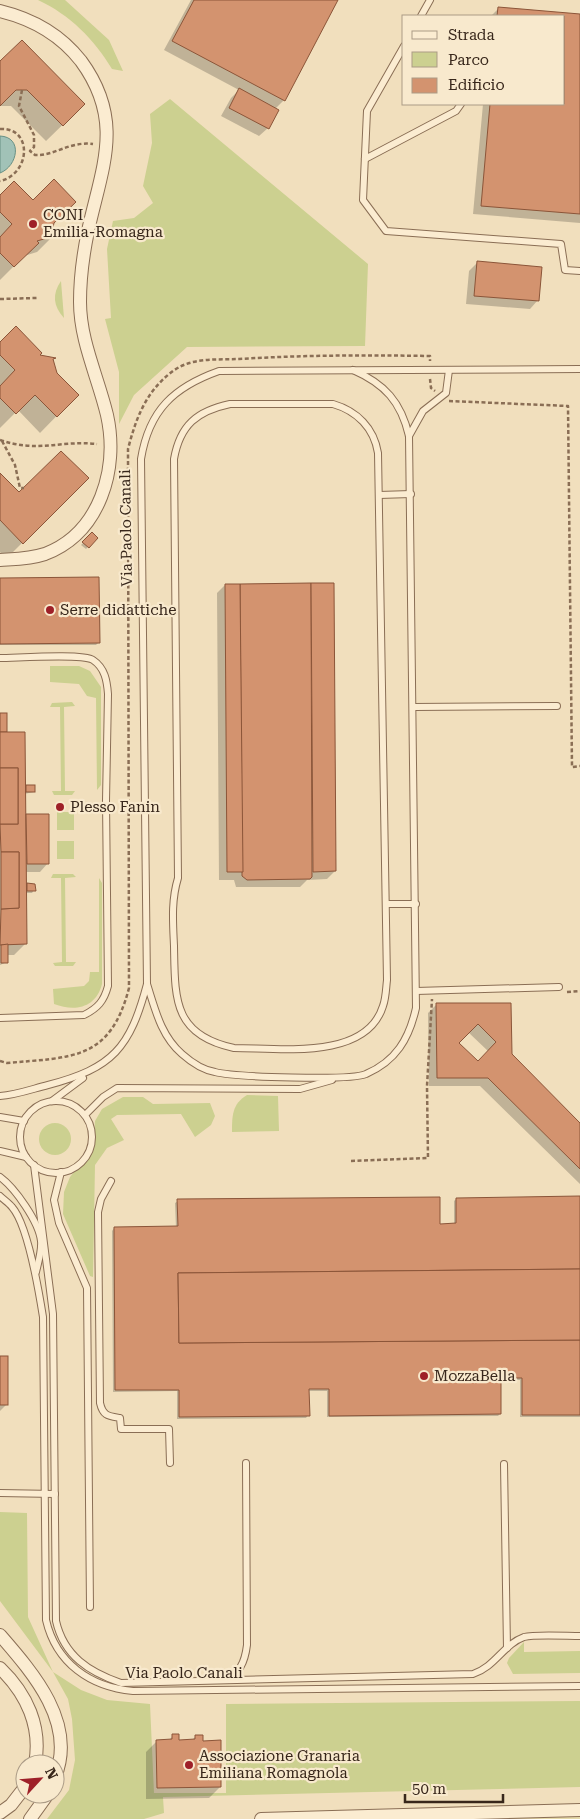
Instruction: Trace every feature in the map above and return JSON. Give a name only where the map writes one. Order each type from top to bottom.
[{"type":"street","points":[[0,11],[29,19],[45,28],[72,50],[94,81],[102,102],[106,120],[107,147],[80,268],[80,305],[87,349],[107,416],[110,446],[106,487],[99,503],[81,530],[46,553],[21,559],[0,560]]},
{"type":"street","points":[[0,1635],[46,1692],[57,1719],[60,1747],[59,1754]]},
{"type":"street","points":[[0,1642],[20,1659]]},
{"type":"street","points":[[0,1668],[20,1692],[32,1715],[38,1740],[36,1754]]},
{"type":"street","points":[[0,1813],[15,1800]]},
{"type":"street","points":[[30,1819],[41,1804]]},
{"type":"street","points":[[261,1819],[580,1810]]},
{"type":"lane","points":[[421,15],[430,0]]},
{"type":"lane","points":[[402,50],[367,111],[363,200],[386,231],[561,244],[565,270],[580,271]]},
{"type":"lane","points":[[365,159],[456,111],[459,105]]},
{"type":"lane","points":[[85,1115],[103,1097],[117,1088],[300,1090],[337,1079],[364,1075],[393,1055],[404,1044],[413,1023],[416,1008],[416,904],[410,436],[404,416],[392,397],[374,379],[350,369]]},
{"type":"lane","name":"Via Paolo Canali","points":[[52,1101],[117,1052],[131,1032],[140,1010],[147,984],[141,459],[146,433],[158,412],[173,394],[195,380],[219,371],[580,369]]},
{"type":"lane","points":[[410,436],[423,411],[446,393],[449,370]]},
{"type":"lane","points":[[230,404],[333,404],[346,408],[359,417],[376,444],[379,495],[386,904],[387,980],[383,1007],[370,1027],[358,1037],[330,1047],[234,1048],[202,1038],[185,1020],[179,1009],[174,984],[172,897],[178,878],[174,459],[176,449],[186,427],[194,419],[211,409],[230,404]]},
{"type":"lane","points":[[379,495],[410,494]]},
{"type":"lane","points":[[0,658],[77,657],[92,659],[102,668],[107,680],[108,986],[105,999],[96,1009],[84,1015],[0,1018]]},
{"type":"lane","points":[[414,707],[557,706]]},
{"type":"lane","points":[[386,904],[416,904]]},
{"type":"lane","points":[[147,984],[159,1021],[167,1036],[183,1055],[203,1068],[216,1073],[337,1079]]},
{"type":"lane","points":[[416,991],[560,990]]},
{"type":"lane","name":"Via Paolo Canali","points":[[0,1096],[76,1078],[98,1067]]},
{"type":"lane","points":[[52,1101],[65,1101],[76,1106],[85,1115],[92,1136],[90,1148],[85,1158],[77,1166],[61,1172],[44,1171],[26,1157],[21,1146],[20,1133],[24,1121],[35,1108],[52,1101]]},
{"type":"lane","points":[[0,1118],[24,1121]]},
{"type":"lane","points":[[0,1150],[26,1157]]},
{"type":"lane","points":[[34,1165],[54,1314],[56,1621],[59,1634],[70,1653],[97,1675],[121,1683],[473,1674],[489,1667],[507,1648],[524,1637],[580,1636]]},
{"type":"lane","points":[[61,1172],[54,1200],[59,1223],[87,1288],[90,1607]]},
{"type":"lane","points":[[0,1177],[9,1183],[30,1213],[41,1241],[36,1274]]},
{"type":"lane","points":[[111,1181],[100,1199],[98,1212],[100,1403],[102,1412],[108,1416],[120,1418],[120,1429],[169,1429],[170,1464]]},
{"type":"lane","name":"Via Paolo Canali","points":[[0,1196],[13,1208],[19,1220],[36,1274],[43,1317],[45,1605],[49,1634],[66,1660],[83,1676],[114,1689],[132,1691],[580,1686]]},
{"type":"lane","points":[[208,1681],[226,1678],[236,1673],[245,1658],[246,1463]]},
{"type":"lane","points":[[504,1464],[507,1648]]},
{"type":"lane","points":[[0,1493],[55,1494]]},
{"type":"path","points":[[22,90],[19,106],[34,135],[34,147],[30,151],[24,152]]},
{"type":"path","points":[[0,129],[13,131],[24,144],[24,159],[16,173],[8,180],[0,181]]},
{"type":"path","points":[[30,151],[35,155],[43,156],[69,145],[91,143],[107,147]]},
{"type":"path","points":[[0,299],[37,298]]},
{"type":"path","points":[[0,1061],[7,1063],[70,1058],[89,1050],[108,1035],[123,1012],[129,988],[128,449],[136,416],[155,388],[174,370],[200,360],[282,355],[430,356]]},
{"type":"path","points":[[430,388],[449,401],[568,406],[572,767],[580,766]]},
{"type":"path","points":[[1,440],[38,447],[88,443],[110,446]]},
{"type":"path","points":[[1,440],[15,465],[20,488],[24,488]]},
{"type":"path","points":[[560,990],[580,991]]},
{"type":"path","points":[[351,1161],[428,1158],[427,1086],[432,999],[442,998]]},
{"type":"shaded area","points":[[580,1814],[580,1819],[424,1819]]},
{"type":"green space","points":[[38,0],[65,0],[109,40],[123,71],[112,69],[80,29],[61,13]]},
{"type":"green space","points":[[170,99],[368,264],[365,346],[187,347],[134,395],[119,424],[119,372],[105,319],[111,318],[107,249],[113,221],[134,218],[153,203],[143,186],[152,143],[150,114]]},
{"type":"green space","points":[[61,281],[64,318],[55,300],[56,291]]},
{"type":"green space","points":[[50,666],[79,666],[90,671],[101,687],[101,785],[97,790],[96,698],[87,696],[79,684],[50,682]]},
{"type":"green space","points":[[72,702],[75,706],[64,707],[65,791],[75,791],[72,795],[54,795],[52,791],[61,791],[60,707],[50,707],[52,703]]},
{"type":"green space","points":[[57,812],[74,812],[74,830],[57,830]]},
{"type":"green space","points":[[57,841],[74,841],[74,859],[57,859]]},
{"type":"green space","points":[[53,874],[73,874],[76,877],[65,878],[66,962],[76,962],[73,966],[55,966],[53,963],[62,962],[61,878],[51,878]]},
{"type":"green space","points":[[99,878],[102,883],[102,984],[95,998],[84,1006],[70,1008],[54,1004],[53,989],[84,986],[89,981],[90,972],[99,972]]},
{"type":"green space","points":[[247,1095],[278,1096],[279,1131],[232,1132],[236,1106]]},
{"type":"green space","points":[[123,1097],[143,1097],[153,1104],[210,1103],[215,1116],[211,1125],[195,1137],[181,1114],[117,1115],[111,1119],[124,1140],[107,1148],[95,1165],[93,1277],[90,1276],[63,1214],[64,1192],[70,1177],[93,1149],[95,1121],[102,1109]]},
{"type":"green space","points":[[55,1123],[67,1127],[71,1139],[67,1151],[55,1155],[43,1151],[39,1139],[43,1127]]},
{"type":"green space","points":[[0,1512],[27,1513],[28,1617],[53,1672],[0,1601]]},
{"type":"green space","points":[[524,1642],[524,1652],[580,1651],[580,1673],[513,1674],[507,1663],[509,1658]]},
{"type":"green space","points":[[53,1672],[81,1690],[107,1700],[150,1704],[154,1793],[226,1793],[226,1704],[580,1701],[580,1787],[163,1797],[164,1813],[144,1819],[47,1819],[58,1804],[65,1804],[65,1795],[69,1790],[75,1760],[72,1719],[68,1699]]},
{"type":"water","points":[[0,136],[12,141],[15,146],[15,152],[11,164],[0,173]]},
{"type":"building","points":[[194,0],[338,0],[285,101],[172,41]]},
{"type":"building","points":[[498,7],[580,14],[580,214],[481,206],[490,105],[565,105],[565,15],[497,15]]},
{"type":"building","points":[[22,40],[85,104],[63,126],[27,90],[16,90],[0,106],[0,61]]},
{"type":"building","points":[[239,88],[279,110],[269,129],[229,108]]},
{"type":"building","name":"CONI Emilia-Romagna","points":[[54,179],[76,202],[54,223],[51,236],[54,236],[37,241],[39,243],[14,267],[0,253],[0,237],[12,224],[0,212],[0,195],[14,181],[33,200]]},
{"type":"building","points":[[477,261],[542,267],[539,301],[474,296]]},
{"type":"building","points":[[16,326],[42,353],[40,355],[56,358],[53,359],[57,373],[79,395],[57,417],[35,395],[16,414],[0,398],[0,386],[15,370],[0,355],[0,342]]},
{"type":"building","points":[[61,451],[89,478],[23,544],[0,520],[0,473],[19,492]]},
{"type":"building","points":[[92,532],[98,538],[89,548],[82,542]]},
{"type":"building","name":"Serre didattiche","points":[[99,577],[100,643],[0,644],[0,578]]},
{"type":"building","points":[[311,583],[312,877],[310,879],[247,880],[242,876],[240,584]]},
{"type":"building","points":[[311,583],[334,583],[336,871],[313,872]]},
{"type":"building","points":[[225,584],[240,584],[243,872],[227,872]]},
{"type":"building","points":[[0,713],[7,713],[7,732],[0,732]]},
{"type":"building","points":[[0,732],[25,732],[27,944],[0,945],[1,909],[19,908],[19,852],[1,852],[0,824],[18,824],[18,768],[0,768]]},
{"type":"building","points":[[0,768],[18,768],[18,824],[0,824]]},
{"type":"building","points":[[26,785],[35,785],[35,792],[26,792]]},
{"type":"building","points":[[26,814],[49,814],[49,864],[27,864]]},
{"type":"building","points":[[1,852],[19,852],[19,908],[1,909]]},
{"type":"building","points":[[27,883],[35,884],[36,891],[27,891]]},
{"type":"building","points":[[8,944],[8,963],[1,963],[1,945]]},
{"type":"building","points":[[436,1003],[511,1003],[512,1054],[580,1123],[580,1169],[488,1078],[437,1078]],"holes":[[[478,1024],[496,1042],[478,1061],[459,1043]]]},
{"type":"building","points":[[580,1196],[580,1269],[178,1273],[179,1343],[580,1340],[580,1415],[522,1415],[522,1378],[501,1378],[501,1414],[329,1416],[329,1389],[309,1389],[310,1416],[179,1417],[179,1390],[115,1390],[114,1227],[178,1226],[177,1199],[440,1197],[440,1224],[456,1223],[456,1198]]},
{"type":"building","points":[[580,1269],[580,1340],[179,1343],[178,1273]]},
{"type":"building","points":[[0,1356],[8,1356],[8,1405],[0,1405]]},
{"type":"building","points":[[172,1734],[179,1734],[179,1740],[195,1739],[195,1735],[203,1735],[203,1741],[221,1740],[221,1787],[157,1788],[156,1740],[172,1739]]},
{"type":"place","name":"CONI Emilia-Romagna","points":[[33,224]]},
{"type":"place","name":"Serre didattiche","points":[[50,610]]},
{"type":"place","name":"Plesso Fanin","points":[[60,807]]},
{"type":"place","name":"MozzaBella","points":[[424,1376]]},
{"type":"place","name":"Associazione Granaria Emiliana Romagnola","points":[[189,1765]]}]
